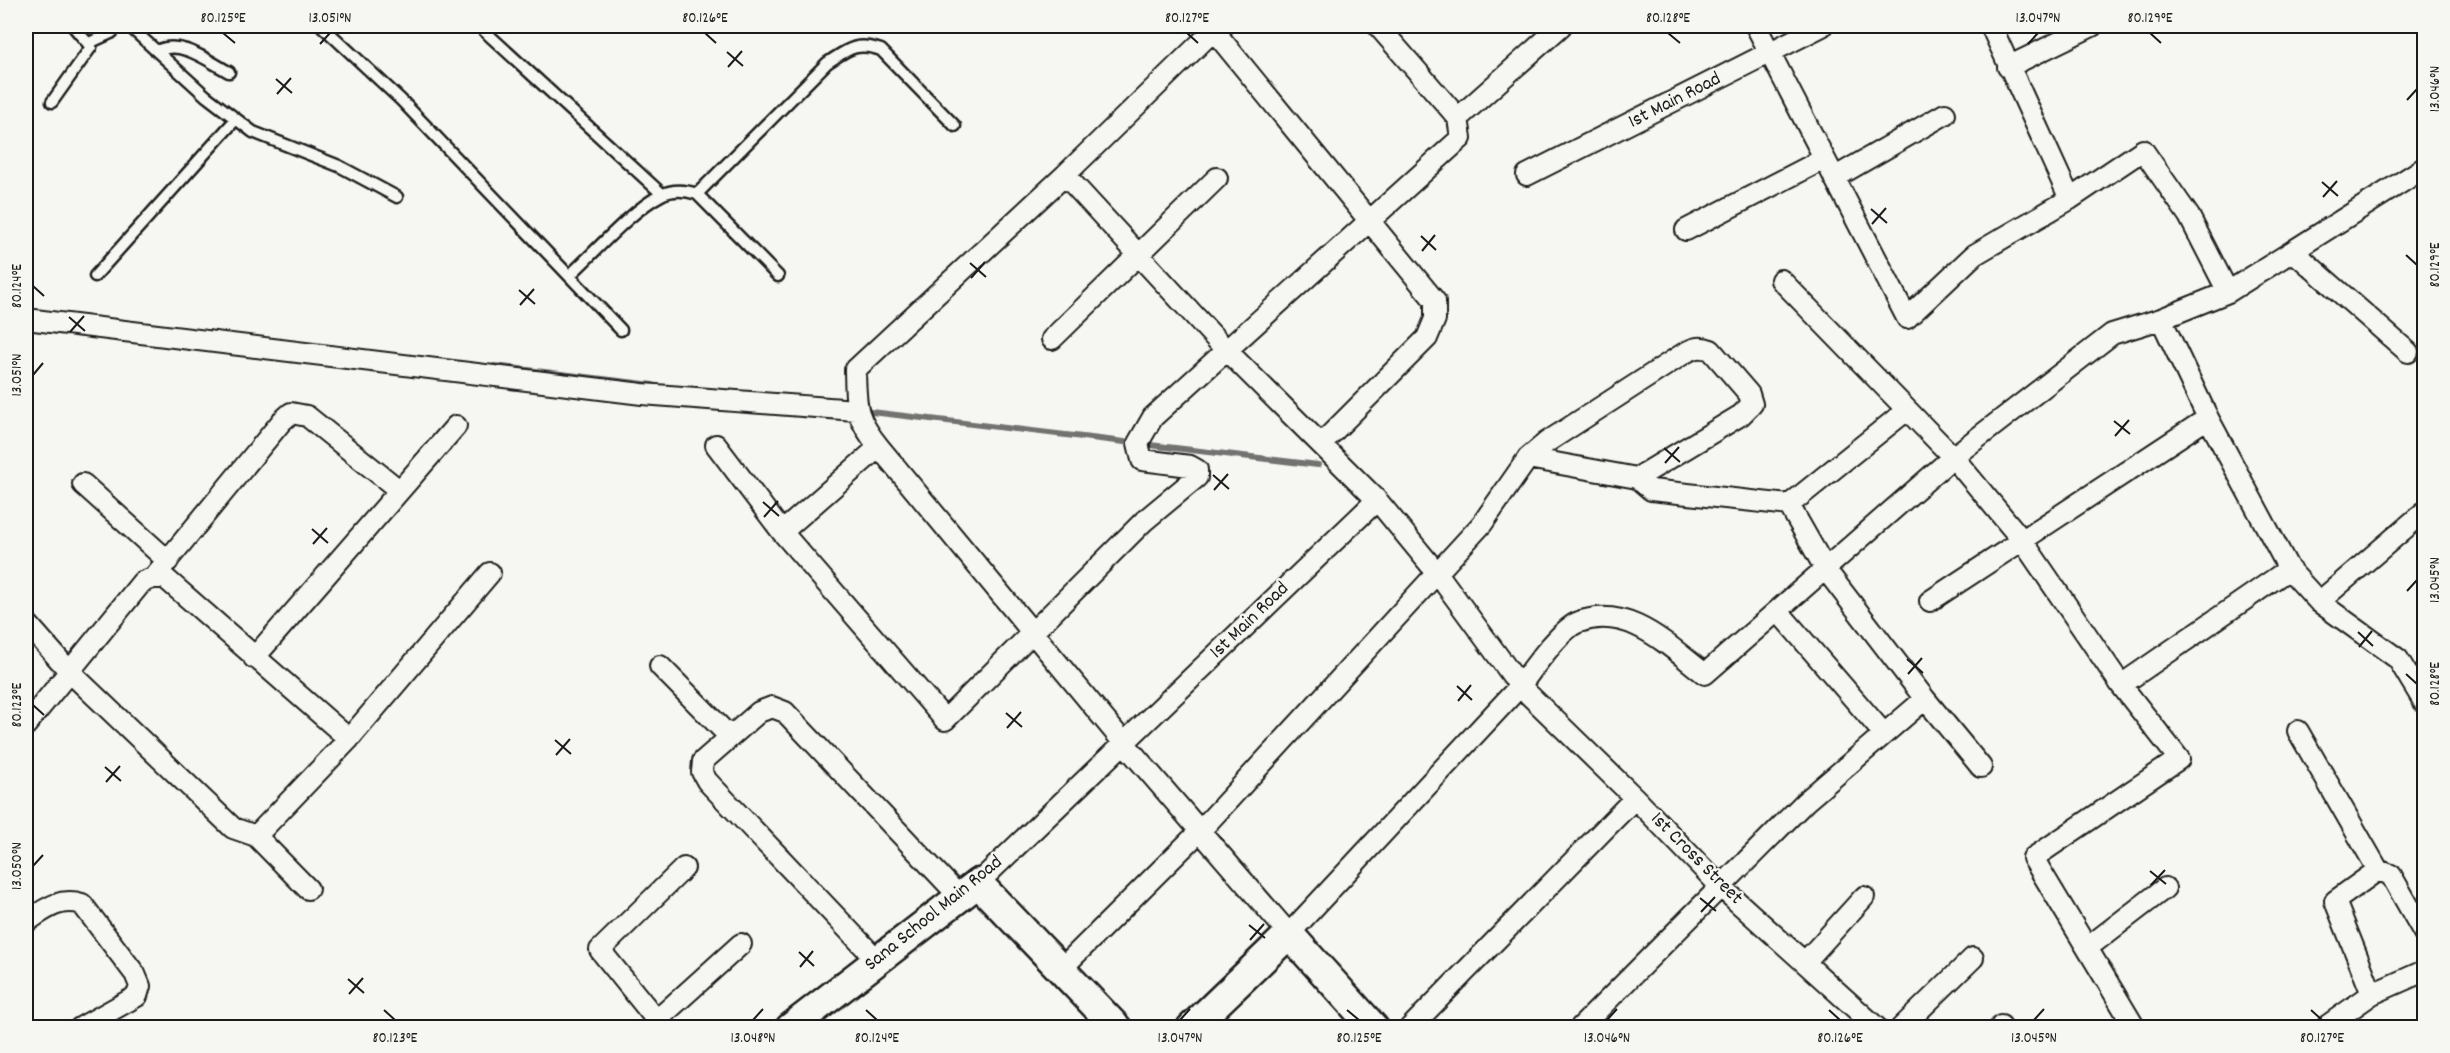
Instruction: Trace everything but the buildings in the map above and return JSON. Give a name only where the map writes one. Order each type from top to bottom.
[{"type":"street","points":[[1458,118],[1562,26]]},
{"type":"street","points":[[1756,26],[1907,318],[1974,255],[2070,199],[2143,150],[2189,216],[2228,292]]},
{"type":"street","name":"1st Main Road","points":[[1527,175],[1822,26]]},
{"type":"street","points":[[1991,26],[2070,199]]},
{"type":"street","points":[[2008,67],[2092,26]]},
{"type":"street","points":[[1321,444],[1427,338],[1436,319],[1435,301],[1216,27],[1065,175],[855,370],[856,410],[865,429],[879,447],[1124,743],[1289,934],[1374,1028]]},
{"type":"street","points":[[716,445],[782,532],[945,720],[1144,521],[1197,477],[1197,470],[1190,466],[1142,460],[1138,443],[1153,417],[1461,138],[1458,118],[1382,27]]},
{"type":"street","points":[[1834,178],[1945,114]]},
{"type":"street","points":[[1686,231],[1824,159]]},
{"type":"street","points":[[1191,1028],[1289,934],[1520,686],[1542,656],[1577,622],[1608,618],[1632,621],[1705,674],[1953,457],[2112,334],[2160,319],[2228,292],[2424,168]]},
{"type":"street","name":"1st Cross Street","points":[[1065,175],[1226,350],[1377,500],[1437,573],[1520,686],[1635,798],[1721,887],[1872,1026]]},
{"type":"street","points":[[1052,339],[1217,178]]},
{"type":"street","points":[[2294,252],[2408,351]]},
{"type":"street","points":[[1781,280],[1953,457],[2022,540],[2121,685],[2179,759],[2033,858],[2135,1028]]},
{"type":"street","points":[[26,319],[642,394],[856,410]]},
{"type":"street","points":[[2160,319],[2208,418],[2289,570],[2319,602],[2373,644],[2397,659],[2424,702]]},
{"type":"street","points":[[1061,969],[1200,831],[1482,524],[1528,458],[1547,442],[1693,348],[1702,347],[1711,350],[1749,394],[1752,404],[1741,415],[1636,478]]},
{"type":"street","points":[[1528,458],[1636,478],[1651,490],[1789,505],[1908,410]]},
{"type":"street","points":[[153,578],[291,413],[307,416],[399,490]]},
{"type":"street","points":[[1930,601],[2208,418]]},
{"type":"street","points":[[254,658],[456,426]]},
{"type":"street","points":[[782,532],[879,447]]},
{"type":"street","points":[[83,484],[168,561]]},
{"type":"street","name":"1st Main Road","points":[[1124,743],[1377,500]]},
{"type":"street","points":[[1789,505],[1826,570],[1925,699],[1982,767]]},
{"type":"street","points":[[2319,602],[2424,512]]},
{"type":"street","points":[[2121,685],[2289,570]]},
{"type":"street","points":[[255,836],[349,739],[490,573]]},
{"type":"street","points":[[26,725],[142,582],[153,578],[165,578],[349,739]]},
{"type":"street","points":[[1778,611],[1884,734]]},
{"type":"street","points":[[26,621],[70,672],[233,828],[255,836],[308,889]]},
{"type":"street","points":[[660,666],[729,736]]},
{"type":"street","points":[[1580,1028],[1805,802],[1925,699]]},
{"type":"street","points":[[877,960],[707,781],[702,772],[703,761],[759,712],[772,707],[785,712],[969,890],[1061,969],[1117,1028]]},
{"type":"street","points":[[2298,731],[2378,870],[2391,875],[2424,933]]},
{"type":"street","name":"Sana School Main Road","points":[[790,1028],[969,890],[1124,743]]},
{"type":"street","points":[[1410,1028],[1635,798]]},
{"type":"street","points":[[684,868],[600,950],[660,1024],[741,945]]},
{"type":"street","points":[[2372,994],[2335,901],[2378,870]]},
{"type":"street","points":[[2087,948],[2165,888]]},
{"type":"street","points":[[1805,963],[1864,897]]},
{"type":"street","points":[[26,922],[61,902],[69,900],[82,904],[135,974],[140,986],[137,996],[80,1028]]},
{"type":"street","points":[[1901,1028],[1973,958]]},
{"type":"street","points":[[2324,1028],[2372,994],[2424,971]]},
{"type":"lane","points":[[52,102],[89,52],[89,44],[74,26]]},
{"type":"lane","points":[[89,44],[111,33],[119,26]]},
{"type":"lane","points":[[129,26],[253,132],[339,166],[397,197]]},
{"type":"lane","points":[[322,26],[401,100],[621,330]]},
{"type":"lane","points":[[479,26],[662,195]]},
{"type":"lane","points":[[697,194],[827,63],[850,48],[866,45],[881,50],[955,126]]},
{"type":"lane","points":[[157,51],[167,46],[177,46],[229,72]]},
{"type":"lane","points":[[94,276],[236,119]]},
{"type":"lane","points":[[570,275],[637,213],[662,195],[682,190],[697,194],[778,276]]},
{"type":"waterway","points":[[494,366],[653,385]]},
{"type":"waterway","points":[[863,411],[1318,465]]}]
